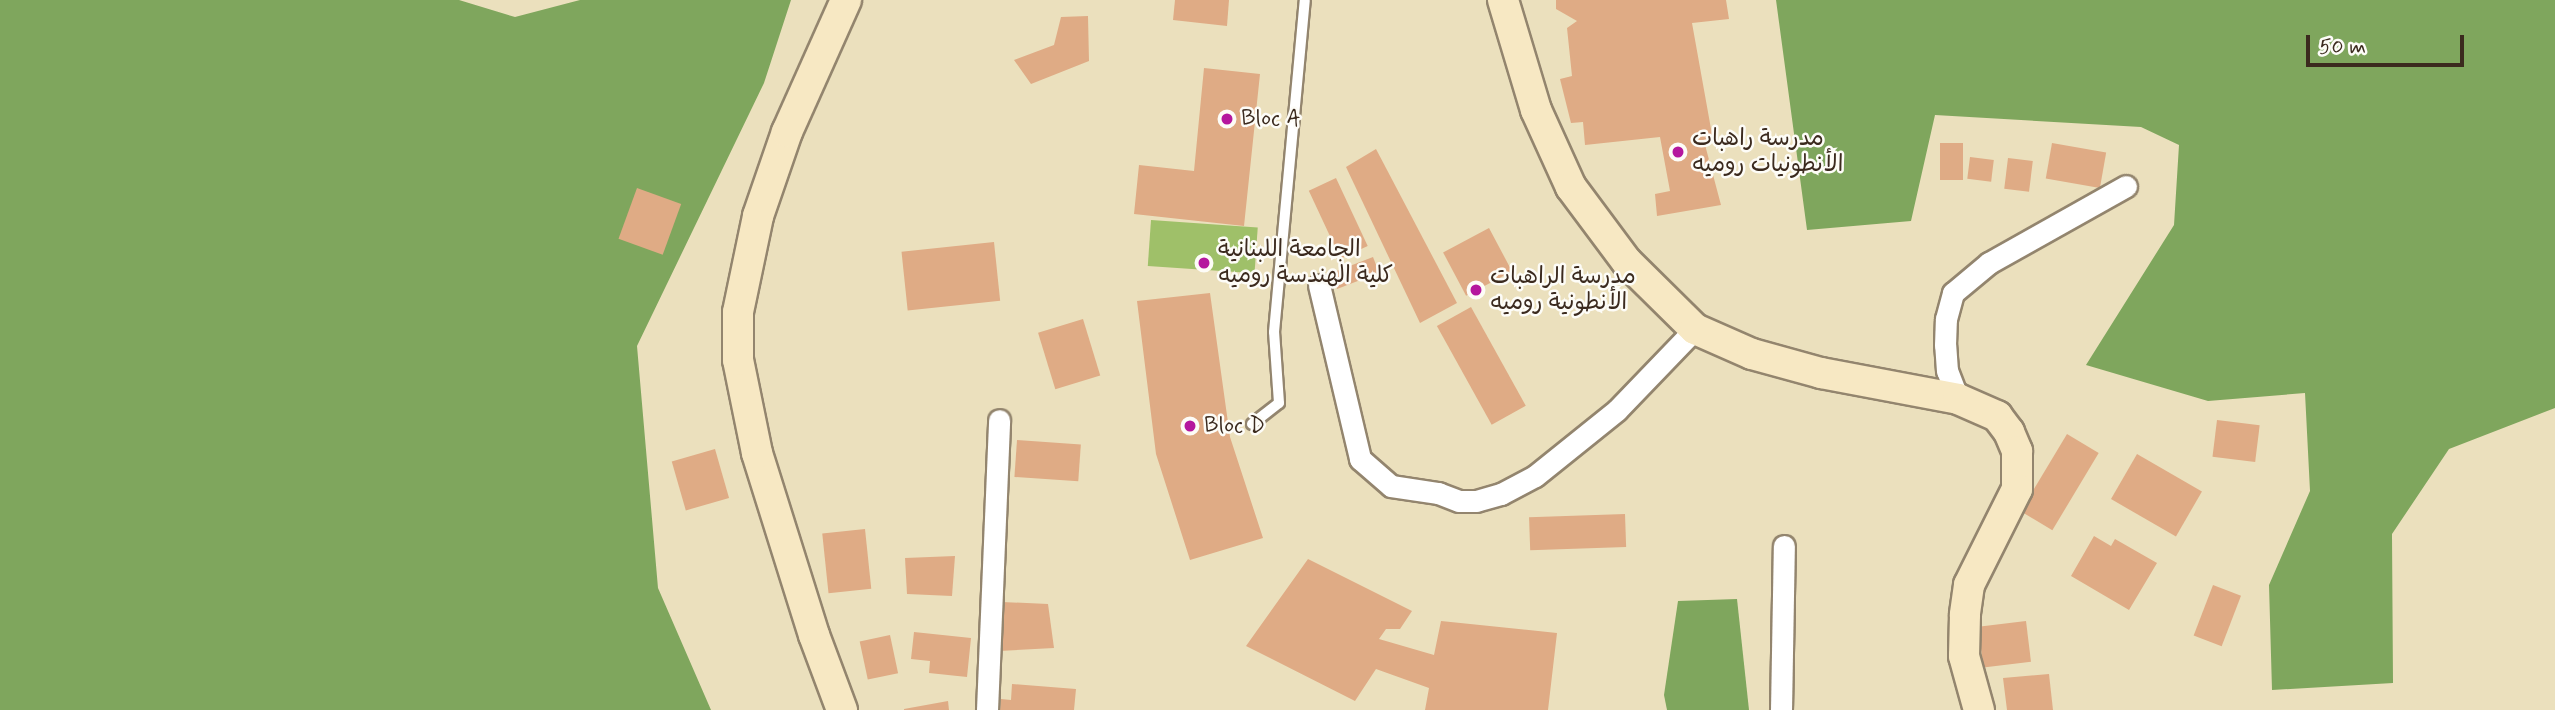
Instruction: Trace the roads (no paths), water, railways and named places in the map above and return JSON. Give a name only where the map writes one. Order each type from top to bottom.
[{"type":"street","points":[[842,710],[814,635],[754,440],[738,360],[737,312],[752,238],[782,144],[846,0]]},
{"type":"street","points":[[1503,0],[1536,110],[1571,187],[1627,262],[1695,330],[1752,354],[1821,373],[1958,399],[1997,416],[2009,432],[2017,451],[2017,489],[1969,585],[1964,656],[1979,710]]},
{"type":"street","points":[[1958,399],[1947,371],[1945,345],[1946,319],[1953,293],[1989,263],[2126,186]]},
{"type":"street","points":[[1320,285],[1360,459],[1391,486],[1438,493],[1459,501],[1476,501],[1501,494],[1535,475],[1617,410],[1695,330]]},
{"type":"street","points":[[987,710],[999,420]]},
{"type":"street","points":[[1781,710],[1784,546]]},
{"type":"lane","points":[[1252,424],[1279,403],[1274,332],[1305,0]]},
{"type":"place","name":"Bloc A","points":[[1227,119]]},
{"type":"place","name":"مدرسة راهبات الأنطونيات روميه","points":[[1678,152]]},
{"type":"place","name":"الجامعة اللبنانية كلية الهندسة روميه","points":[[1204,263]]},
{"type":"place","name":"مدرسة الراهبات الأنطونية روميه","points":[[1476,290]]},
{"type":"place","name":"Bloc D","points":[[1190,426]]}]
